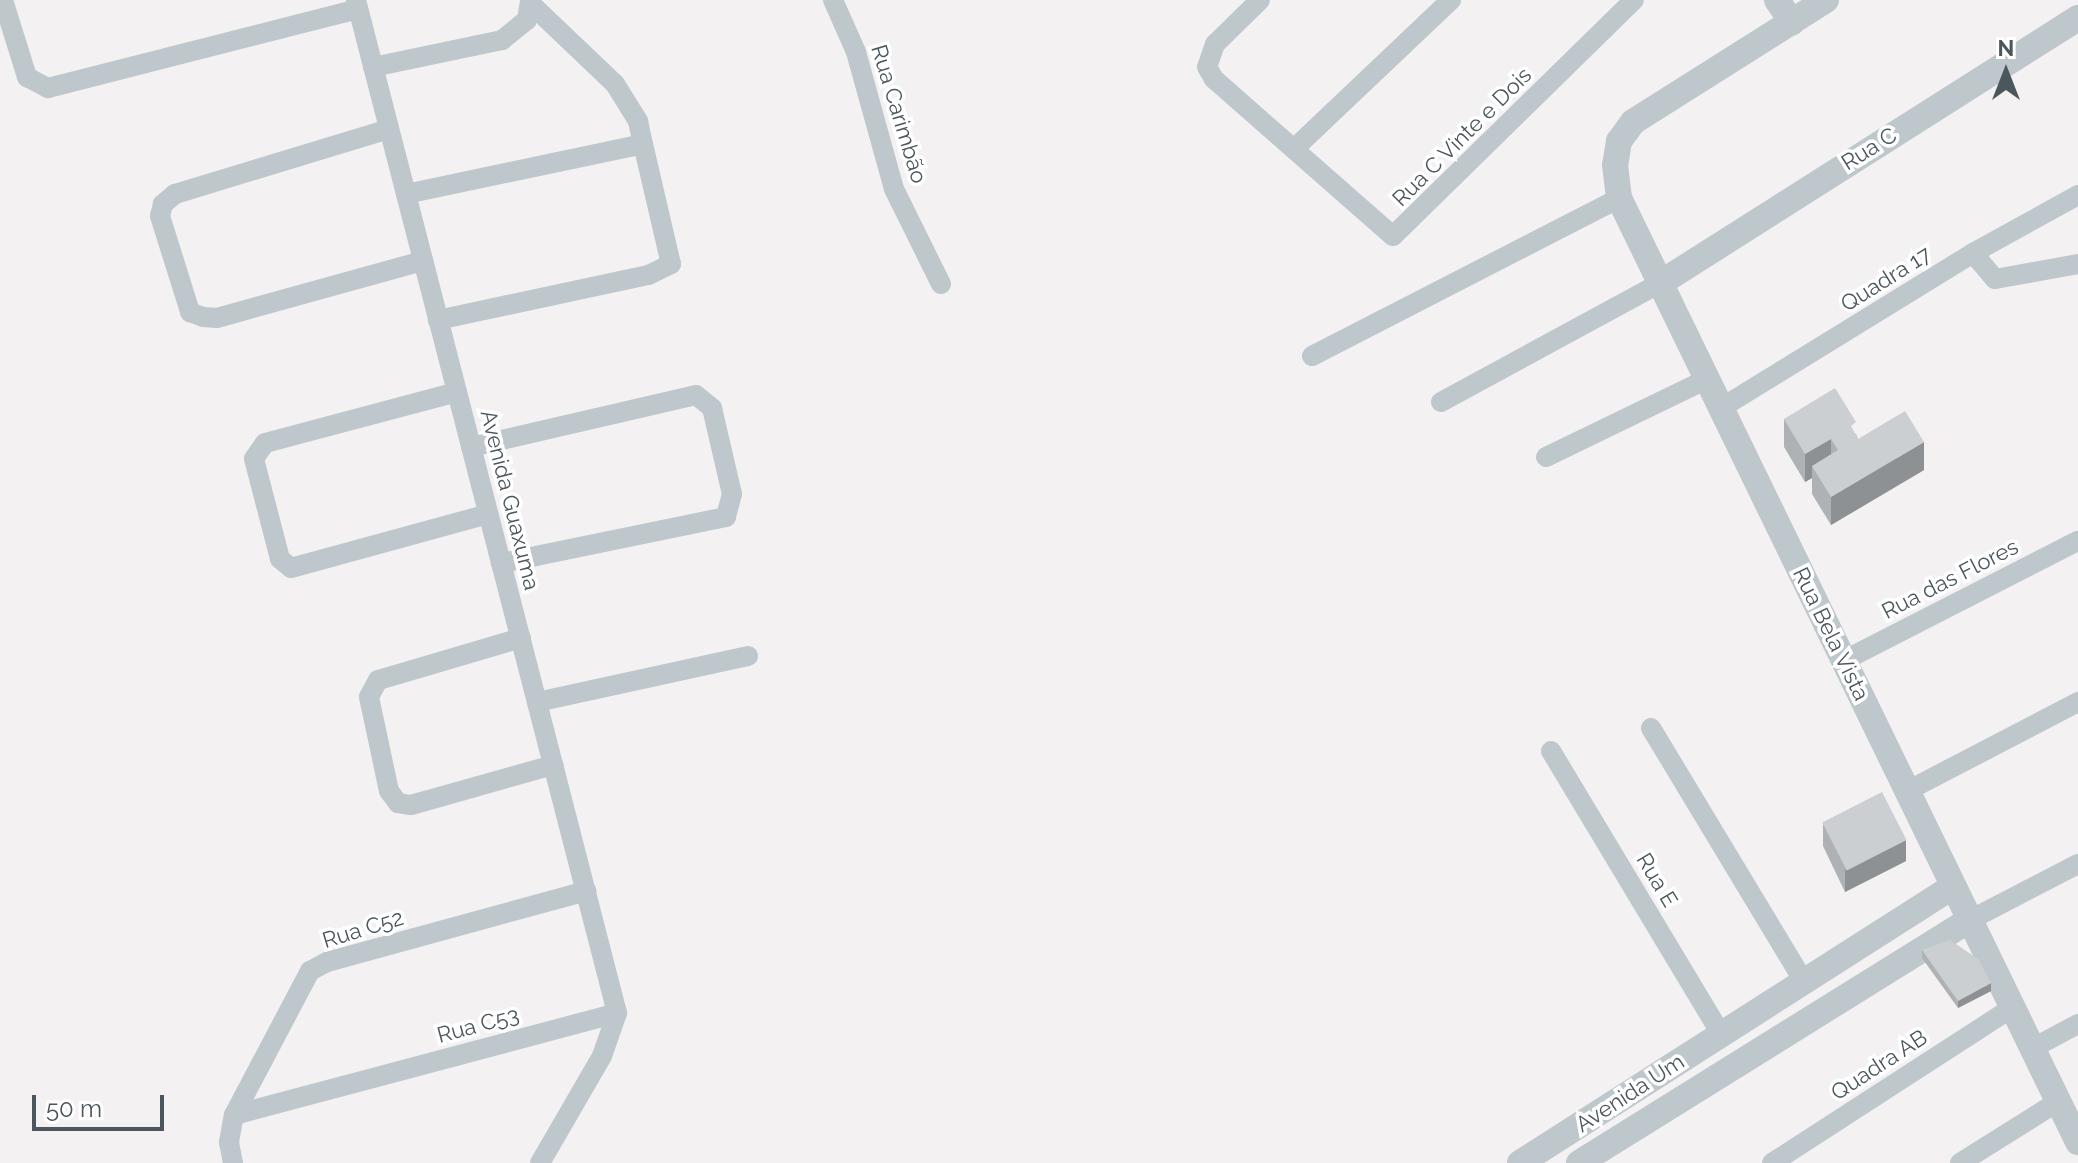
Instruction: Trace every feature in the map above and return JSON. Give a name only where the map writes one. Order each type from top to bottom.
[{"type":"street","points":[[3,0],[27,77],[48,88],[357,4]]},
{"type":"street","name":"Rua Carimbão","points":[[833,0],[856,52],[894,189],[941,284]]},
{"type":"street","name":"Rua C Vinte e Dois","points":[[1260,0],[1215,44],[1207,67],[1214,79],[1296,147],[1393,236],[1634,0]]},
{"type":"street","points":[[1296,147],[1451,0]]},
{"type":"street","points":[[1777,0],[1808,8]]},
{"type":"street","points":[[373,67],[502,40],[518,30],[531,2],[615,84],[638,121],[671,264],[648,275],[438,320]]},
{"type":"street","name":"Avenida Guaxuma","points":[[357,4],[617,1013]]},
{"type":"street","name":"Rua Bela Vista","points":[[1808,8],[1633,122],[1619,141],[1615,165],[1619,198],[2078,1142]]},
{"type":"street","name":"Rua C","points":[[1662,282],[2078,18]]},
{"type":"street","points":[[389,129],[175,194],[163,204],[160,216],[190,312],[203,317],[217,318],[423,261]]},
{"type":"street","points":[[406,194],[643,144]]},
{"type":"street","name":"Quadra 17","points":[[1721,408],[1973,253],[2078,195]]},
{"type":"street","points":[[1312,356],[1619,198]]},
{"type":"street","points":[[1973,253],[1995,279],[2078,264]]},
{"type":"street","points":[[1441,402],[1662,282]]},
{"type":"street","points":[[1546,457],[1707,379]]},
{"type":"street","points":[[457,392],[265,443],[254,459],[257,474],[280,559],[291,568],[488,514]]},
{"type":"street","points":[[471,447],[696,395],[712,408],[732,494],[726,517],[501,563]]},
{"type":"street","name":"Rua das Flores","points":[[1843,661],[2078,541]]},
{"type":"street","points":[[521,638],[378,680],[369,697],[389,791],[398,803],[411,805],[553,765]]},
{"type":"street","points":[[537,702],[748,656]]},
{"type":"street","points":[[1909,790],[2078,702]]},
{"type":"street","points":[[1651,728],[1804,982]]},
{"type":"street","name":"Rua E","points":[[1551,751],[1730,1029]]},
{"type":"street","points":[[1974,933],[2078,864]]},
{"type":"street","name":"Avenida Um","points":[[1520,1163],[1952,887]]},
{"type":"street","name":"Rua C52","points":[[234,1115],[310,971],[327,962],[586,891]]},
{"type":"street","name":"Avenida Um","points":[[1579,1163],[1937,940],[1974,933]]},
{"type":"street","name":"Quadra AB","points":[[1772,1163],[2012,1008]]},
{"type":"street","points":[[540,1163],[602,1056],[617,1013]]},
{"type":"street","name":"Rua C53","points":[[234,1115],[617,1013]]},
{"type":"street","points":[[2033,1048],[2078,1024]]},
{"type":"street","points":[[1730,1029],[1758,1052]]},
{"type":"street","points":[[1960,1163],[2059,1101]]},
{"type":"street","points":[[233,1163],[229,1142],[234,1115]]},
{"type":"building","points":[[1835,388],[1856,422],[1851,426],[1858,439],[1905,411],[1924,442],[1831,497],[1812,466],[1838,450],[1831,439],[1805,454],[1784,419]]},
{"type":"building","points":[[1882,792],[1907,840],[1847,871],[1822,822]]},
{"type":"building","points":[[1950,940],[1978,959],[1991,983],[1958,1001],[1922,950]]}]
